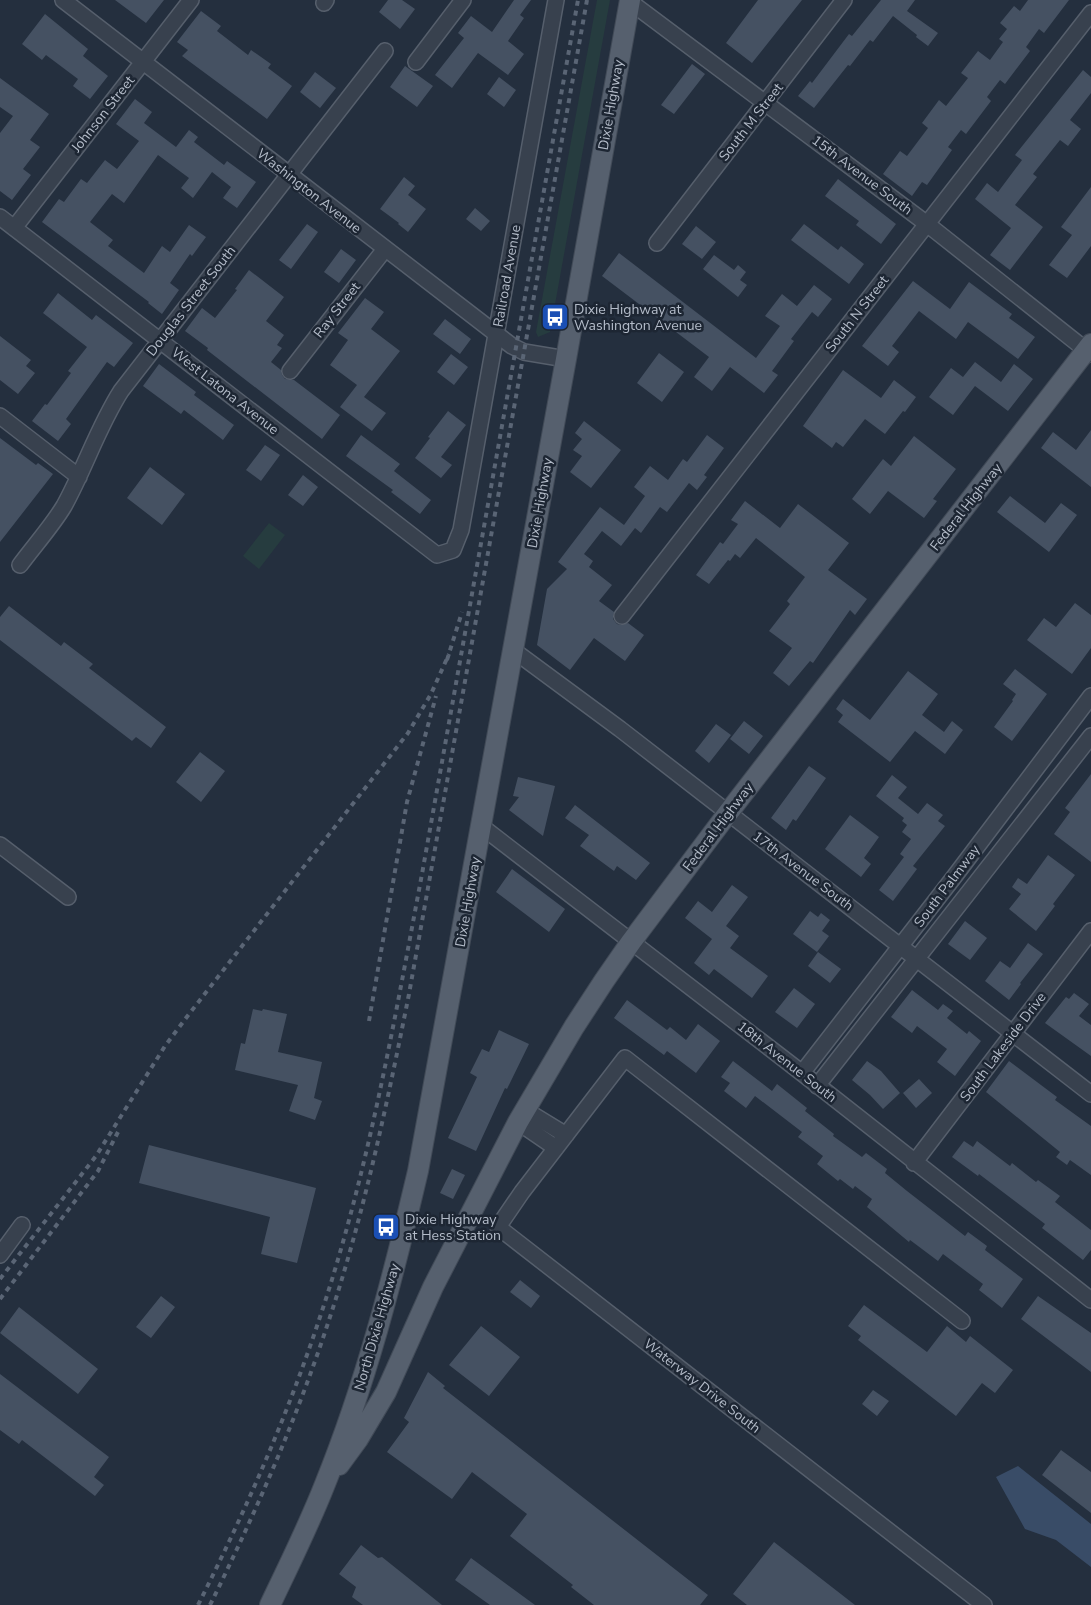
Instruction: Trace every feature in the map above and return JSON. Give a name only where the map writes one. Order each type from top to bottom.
[{"type":"main road","name":"Dixie Highway","points":[[449,1006],[630,1]]},
{"type":"main road","name":"Federal Highway","points":[[326,1483],[358,1439],[386,1392],[433,1287],[521,1116],[574,1027],[631,942],[728,813],[1090,349]]},
{"type":"main road","name":"North Dixie Highway","points":[[270,1605],[326,1483],[361,1383],[385,1304],[418,1171],[449,1006]]},
{"type":"main road","name":"Federal Highway","points":[[361,1383],[405,1349]]},
{"type":"street","name":"Washington Avenue","points":[[62,0],[512,346],[524,352],[566,360]]},
{"type":"street","name":"Johnson Street","points":[[14,228],[191,0]]},
{"type":"street","points":[[416,62],[463,0]]},
{"type":"street","name":"Railroad Avenue","points":[[454,550],[461,530],[556,0]]},
{"type":"street","name":"South M Street","points":[[656,243],[844,0]]},
{"type":"street","name":"15th Avenue South","points":[[630,1],[1090,349]]},
{"type":"street","name":"South N Street","points":[[622,616],[1091,13]]},
{"type":"street","name":"Douglas Street South","points":[[20,565],[63,508],[109,409],[121,391],[386,51]]},
{"type":"street","name":"West Latona Avenue","points":[[0,217],[437,554],[454,550]]},
{"type":"street","name":"Ray Street","points":[[290,371],[384,249]]},
{"type":"street","points":[[0,416],[79,477]]},
{"type":"street","name":"17th Avenue South","points":[[513,650],[620,729],[1091,1094]]},
{"type":"street","name":"South Palmway","points":[[802,1074],[1090,701]]},
{"type":"street","name":"South Palmway","points":[[817,1086],[1091,736]]},
{"type":"street","name":"18th Avenue South","points":[[481,826],[1091,1300]]},
{"type":"street","points":[[0,845],[68,897]]},
{"type":"street","name":"South Lakeside Drive","points":[[914,1163],[1091,931]]},
{"type":"street","points":[[521,1116],[556,1148],[625,1058],[962,1321]]},
{"type":"street","points":[[521,1116],[566,1135]]},
{"type":"street","name":"Waterway Drive South","points":[[556,1148],[498,1227],[984,1605]]},
{"type":"street","points":[[0,1255],[5,1238],[22,1225]]},
{"type":"green space","points":[[597,0],[610,0],[550,332],[538,337],[536,332]]},
{"type":"green space","points":[[269,523],[285,535],[259,569],[243,556]]},
{"type":"water","points":[[1018,1466],[1091,1524],[1091,1567],[1056,1540],[1025,1529],[996,1477]]},
{"type":"building","points":[[115,0],[164,0],[146,23]]},
{"type":"building","points":[[388,0],[402,0],[415,9],[400,29],[379,12]]},
{"type":"building","points":[[514,0],[531,0],[520,15],[524,18],[508,41],[524,54],[508,75],[478,53],[452,88],[435,75],[464,38],[458,33],[471,16],[492,32]]},
{"type":"building","points":[[758,0],[802,0],[752,63],[726,43]]},
{"type":"building","points":[[881,0],[915,0],[907,11],[938,33],[928,46],[893,16],[873,42],[870,40],[850,66],[848,65],[814,108],[798,96],[810,81],[812,83],[849,34],[852,36]]},
{"type":"building","points":[[1028,0],[1069,0],[1044,33],[1039,29],[1026,47],[1030,51],[1005,84],[1000,80],[987,97],[991,101],[966,134],[961,130],[948,147],[952,150],[927,185],[922,182],[912,196],[883,174],[900,151],[907,156],[928,128],[922,123],[939,100],[946,106],[968,78],[961,73],[978,51],[990,60],[1003,42],[999,39],[1007,29],[1000,23],[1014,6],[1020,11]]},
{"type":"building","points":[[201,11],[221,26],[217,31],[248,55],[251,50],[271,64],[268,68],[292,86],[267,119],[182,56],[188,50],[177,42]]},
{"type":"building","points":[[45,14],[88,49],[83,56],[108,76],[90,99],[73,86],[78,79],[46,55],[42,60],[22,44]]},
{"type":"building","points":[[692,64],[705,74],[674,114],[661,105]]},
{"type":"building","points":[[405,66],[433,86],[417,107],[390,87]]},
{"type":"building","points":[[1083,70],[1091,77],[1091,93],[1070,120],[1081,129],[1068,146],[1060,140],[1033,174],[1037,177],[1015,205],[1043,227],[1010,270],[990,255],[1011,228],[975,199],[987,183],[998,192],[1022,160],[1015,155]]},
{"type":"building","points":[[315,72],[336,88],[320,108],[300,92]]},
{"type":"building","points":[[499,77],[516,90],[504,107],[487,94]]},
{"type":"building","points":[[0,78],[49,114],[30,140],[40,147],[23,169],[31,175],[12,200],[0,191],[0,133],[13,116],[0,107]]},
{"type":"building","points":[[135,99],[152,112],[144,123],[176,147],[189,130],[198,137],[194,142],[224,165],[227,161],[256,182],[237,208],[223,198],[231,187],[212,172],[193,198],[181,188],[189,178],[158,155],[124,203],[112,194],[90,222],[113,240],[108,246],[144,273],[162,246],[170,252],[189,225],[206,237],[192,256],[190,254],[170,283],[179,290],[162,314],[149,302],[42,222],[59,199],[64,202],[81,179],[87,183],[105,160],[117,169],[139,141],[116,124]]},
{"type":"building","points":[[404,177],[415,186],[408,195],[426,209],[408,232],[380,209]]},
{"type":"building","points":[[838,179],[896,224],[881,244],[856,225],[859,221],[825,196]]},
{"type":"building","points":[[1091,187],[1091,246],[1067,278],[1049,265],[1072,235],[1061,227]]},
{"type":"building","points":[[475,208],[490,221],[481,231],[466,219]]},
{"type":"building","points":[[307,224],[318,232],[291,269],[279,260]]},
{"type":"building","points":[[804,224],[838,250],[841,246],[864,264],[849,284],[791,240]]},
{"type":"building","points":[[696,226],[716,242],[702,259],[682,244]]},
{"type":"building","points":[[341,249],[356,260],[339,283],[324,272]]},
{"type":"building","points":[[619,253],[756,358],[780,326],[765,316],[782,294],[797,306],[814,285],[832,299],[818,317],[812,312],[791,339],[794,341],[772,371],[778,375],[764,393],[730,367],[712,391],[694,377],[709,357],[602,276]]},
{"type":"building","points":[[714,255],[734,270],[738,265],[746,272],[740,280],[747,285],[738,297],[703,269]]},
{"type":"building","points":[[249,270],[284,297],[266,321],[284,335],[277,345],[282,348],[271,362],[281,370],[285,379],[294,380],[340,415],[322,439],[185,331],[202,308],[215,318],[237,290],[235,289]]},
{"type":"building","points":[[913,281],[950,309],[969,282],[1012,314],[1009,318],[1035,337],[1018,359],[968,322],[956,339],[919,311],[892,346],[899,352],[888,366],[862,346]]},
{"type":"building","points":[[58,293],[92,320],[96,315],[133,343],[114,367],[107,362],[66,419],[71,424],[58,441],[32,421],[45,404],[47,405],[71,373],[68,371],[87,347],[43,313]]},
{"type":"building","points":[[365,298],[384,312],[371,329],[400,351],[364,397],[386,413],[372,431],[340,407],[357,385],[330,365],[348,340],[338,333]]},
{"type":"building","points":[[445,319],[471,339],[460,354],[433,334]]},
{"type":"building","points":[[0,336],[31,360],[26,366],[35,373],[18,394],[0,380]]},
{"type":"building","points":[[659,353],[684,372],[662,402],[637,383]]},
{"type":"building","points":[[451,354],[468,367],[454,385],[437,372]]},
{"type":"building","points":[[975,362],[1001,382],[1014,364],[1033,379],[1008,411],[975,386],[953,415],[929,397],[951,368],[963,377]]},
{"type":"building","points":[[159,364],[196,392],[194,395],[234,425],[223,440],[184,410],[181,414],[143,386]]},
{"type":"building","points":[[843,370],[881,398],[894,380],[916,397],[885,434],[865,419],[843,447],[836,442],[832,448],[803,426]]},
{"type":"building","points":[[448,411],[466,425],[441,457],[452,465],[441,478],[415,458]]},
{"type":"building","points":[[584,421],[621,450],[591,488],[570,472],[582,456],[573,450],[582,439],[575,433]]},
{"type":"building","points":[[1091,430],[1091,487],[1041,448],[1053,432],[1076,450]]},
{"type":"building","points":[[361,435],[400,464],[394,471],[431,500],[420,514],[391,492],[393,490],[346,456]]},
{"type":"building","points":[[707,435],[724,448],[704,475],[707,477],[697,490],[689,483],[667,512],[660,507],[641,533],[635,528],[621,546],[602,531],[584,554],[593,561],[589,567],[612,585],[599,601],[614,612],[613,619],[617,624],[628,623],[644,635],[625,661],[594,638],[570,670],[537,645],[547,589],[567,569],[558,562],[600,507],[624,525],[645,496],[634,487],[650,466],[668,480],[683,459],[687,462]]},
{"type":"building","points":[[914,436],[956,469],[933,499],[937,501],[924,518],[888,491],[870,514],[852,499],[883,459],[891,466]]},
{"type":"building","points":[[0,438],[36,465],[38,463],[53,474],[0,542]]},
{"type":"building","points":[[265,445],[280,455],[261,481],[246,470]]},
{"type":"building","points":[[150,467],[185,494],[162,525],[127,498]]},
{"type":"building","points":[[303,475],[318,487],[303,506],[288,495]]},
{"type":"building","points":[[1010,496],[1045,523],[1061,503],[1077,515],[1049,552],[997,512]]},
{"type":"building","points":[[745,501],[780,528],[798,504],[849,543],[828,570],[867,599],[855,615],[850,610],[813,663],[810,661],[789,686],[773,673],[792,648],[769,631],[790,604],[787,601],[805,577],[756,538],[740,558],[735,554],[730,561],[728,560],[709,584],[696,575],[720,542],[723,544],[738,524],[731,520]]},
{"type":"building","points":[[1075,603],[1091,615],[1091,648],[1072,674],[1027,640],[1044,618],[1056,627]]},
{"type":"building","points":[[9,606],[61,646],[64,642],[93,664],[89,668],[166,727],[151,748],[136,737],[132,741],[0,640],[0,617]]},
{"type":"building","points":[[1015,669],[1047,694],[1012,741],[994,727],[1016,694],[1003,684]]},
{"type":"building","points":[[908,671],[938,694],[922,715],[944,732],[952,721],[963,730],[945,754],[915,731],[890,762],[838,722],[843,715],[836,709],[843,699],[870,720]]},
{"type":"building","points":[[744,721],[763,736],[749,754],[730,739]]},
{"type":"building","points":[[716,724],[731,735],[709,763],[695,751]]},
{"type":"building","points":[[200,752],[225,771],[201,802],[176,782]]},
{"type":"building","points":[[809,766],[826,778],[796,821],[793,819],[786,830],[771,818]]},
{"type":"building","points":[[1091,774],[1091,862],[1054,834],[1070,812],[1065,808]]},
{"type":"building","points":[[892,775],[907,787],[898,798],[918,814],[927,803],[943,815],[938,821],[945,826],[913,866],[917,869],[893,901],[879,890],[904,857],[900,854],[911,839],[902,832],[907,825],[902,821],[904,818],[876,796]]},
{"type":"building","points":[[518,777],[555,786],[543,836],[509,810],[519,797],[513,796]]},
{"type":"building","points":[[575,805],[650,863],[636,880],[617,866],[614,871],[580,846],[589,835],[565,818]]},
{"type":"building","points":[[850,815],[879,837],[864,858],[871,864],[861,877],[825,849]]},
{"type":"building","points":[[1048,855],[1075,875],[1036,931],[1009,909],[1021,894],[1012,887],[1018,878],[1027,884]]},
{"type":"building","points":[[512,869],[565,909],[549,932],[496,892]]},
{"type":"building","points":[[732,885],[748,897],[726,926],[739,936],[730,948],[768,976],[752,998],[714,969],[709,975],[694,963],[712,939],[685,918],[698,901],[712,912]]},
{"type":"building","points":[[810,911],[818,917],[821,913],[830,920],[822,931],[829,936],[817,952],[793,934]]},
{"type":"building","points":[[965,921],[987,938],[970,960],[948,944]]},
{"type":"building","points":[[1028,943],[1043,954],[1009,1000],[985,981],[1000,961],[1010,968]]},
{"type":"building","points":[[818,952],[841,969],[830,983],[808,966]]},
{"type":"building","points":[[794,988],[815,1004],[797,1028],[775,1012]]},
{"type":"building","points":[[912,990],[938,1010],[943,1004],[953,1011],[947,1018],[967,1034],[969,1031],[981,1041],[955,1076],[937,1062],[947,1049],[917,1026],[912,1033],[891,1017]]},
{"type":"building","points":[[1074,993],[1089,1004],[1079,1016],[1091,1025],[1091,1056],[1045,1023],[1066,997],[1069,999]]},
{"type":"building","points":[[627,1000],[667,1030],[670,1027],[686,1040],[698,1024],[720,1041],[696,1073],[667,1051],[664,1055],[614,1018]]},
{"type":"building","points":[[253,1009],[287,1014],[278,1052],[322,1062],[314,1098],[322,1101],[315,1120],[289,1111],[298,1085],[235,1070],[241,1043],[245,1044]]},
{"type":"building","points":[[499,1030],[529,1044],[507,1089],[505,1088],[476,1151],[448,1138],[477,1077],[470,1073],[482,1049],[489,1052]]},
{"type":"building","points":[[733,1061],[772,1091],[777,1084],[807,1108],[805,1111],[834,1134],[833,1136],[862,1157],[866,1153],[887,1169],[885,1173],[907,1191],[965,1236],[968,1232],[987,1246],[985,1250],[1023,1279],[1002,1308],[979,1290],[983,1284],[943,1254],[938,1261],[910,1240],[909,1242],[867,1207],[872,1199],[855,1186],[853,1189],[840,1179],[838,1181],[817,1164],[823,1156],[798,1137],[802,1132],[755,1096],[746,1108],[724,1091],[730,1083],[721,1077]]},
{"type":"building","points":[[867,1061],[881,1071],[900,1093],[883,1109],[852,1080]]},
{"type":"building","points":[[1009,1061],[1057,1097],[1055,1100],[1091,1126],[1091,1175],[1070,1160],[1067,1165],[1056,1157],[1060,1152],[986,1092]]},
{"type":"building","points":[[919,1079],[932,1093],[916,1108],[903,1093]]},
{"type":"building","points":[[964,1141],[973,1147],[977,1141],[1010,1166],[1012,1163],[1036,1182],[1038,1180],[1060,1196],[1055,1202],[1091,1230],[1091,1250],[1083,1260],[1042,1228],[1045,1224],[979,1174],[978,1176],[952,1157]]},
{"type":"building","points":[[149,1145],[316,1188],[297,1263],[261,1254],[270,1217],[139,1183]]},
{"type":"building","points":[[452,1169],[465,1175],[453,1199],[440,1193]]},
{"type":"building","points":[[520,1280],[540,1296],[531,1308],[510,1292]]},
{"type":"building","points":[[161,1296],[175,1307],[151,1338],[136,1327]]},
{"type":"building","points":[[1038,1296],[1091,1333],[1091,1372],[1021,1319]]},
{"type":"building","points":[[864,1305],[927,1352],[947,1326],[966,1342],[970,1336],[1013,1370],[995,1393],[982,1383],[956,1416],[858,1340],[861,1336],[848,1326]]},
{"type":"building","points":[[19,1307],[98,1369],[78,1394],[0,1333]]},
{"type":"building","points":[[481,1326],[520,1357],[489,1396],[449,1365]]},
{"type":"building","points":[[428,1372],[445,1386],[443,1388],[708,1595],[700,1605],[594,1605],[571,1587],[573,1585],[510,1536],[527,1514],[472,1472],[452,1499],[387,1452],[409,1422],[404,1418]]},
{"type":"building","points":[[0,1374],[109,1457],[94,1477],[104,1485],[95,1496],[22,1440],[19,1444],[0,1430]]},
{"type":"building","points":[[873,1390],[889,1401],[877,1416],[862,1404]]},
{"type":"building","points":[[1061,1450],[1091,1472],[1091,1513],[1042,1475]]},
{"type":"building","points":[[774,1542],[855,1605],[747,1605],[733,1594]]},
{"type":"building","points":[[361,1545],[378,1558],[382,1557],[442,1605],[363,1605],[352,1597],[356,1587],[339,1574]]},
{"type":"building","points":[[471,1558],[535,1605],[490,1605],[455,1580]]},
{"type":"railway","points":[[198,1605],[249,1499],[294,1391],[337,1263],[366,1153],[390,1042],[422,874],[578,0]]},
{"type":"railway","points":[[210,1605],[244,1535],[317,1357],[342,1280],[374,1158],[409,994],[587,0]]},
{"type":"railway","points":[[447,660],[462,612]]},
{"type":"railway","points":[[0,1279],[96,1156],[165,1046],[408,733],[431,694],[449,654]]},
{"type":"railway","points":[[369,1021],[407,802],[436,696]]},
{"type":"railway","points":[[0,1299],[98,1171],[118,1132]]},
{"type":"place","name":"Dixie Highway at Washington Avenue","points":[[555,317]]},
{"type":"place","name":"Dixie Highway at Hess Station","points":[[386,1227]]}]
